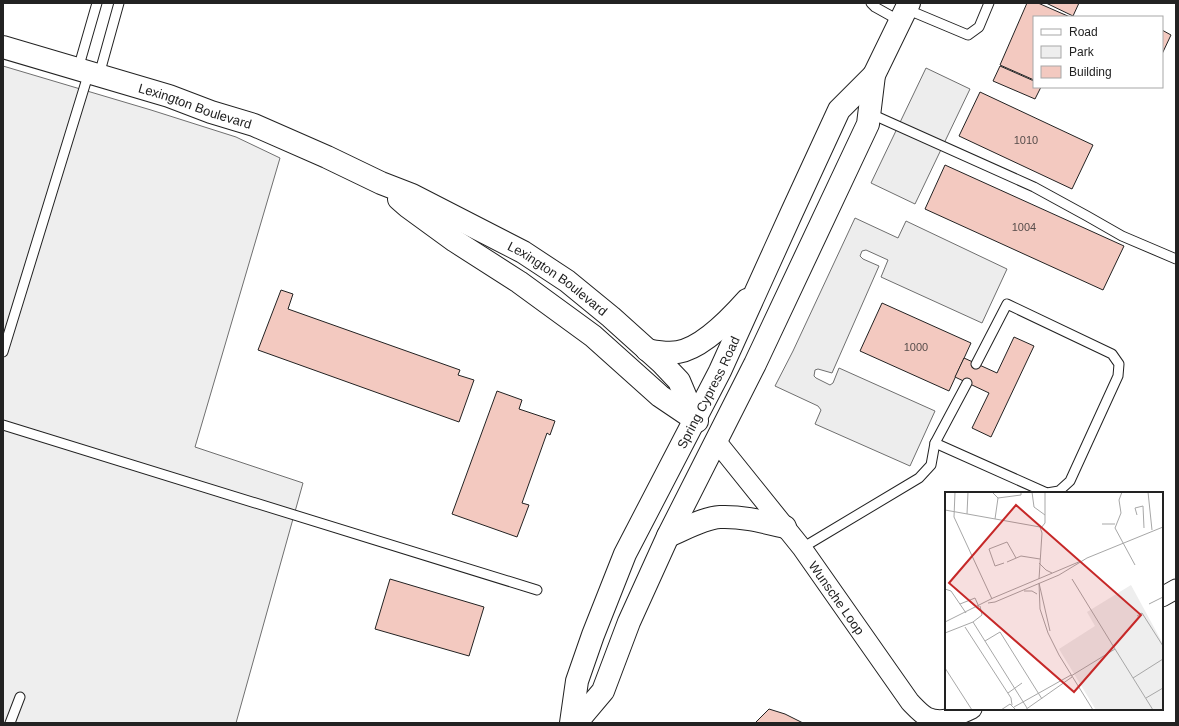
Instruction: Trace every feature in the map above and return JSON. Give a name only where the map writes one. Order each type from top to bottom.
[{"type":"main road","name":"Spring Cypress Road","points":[[576,723],[603,691],[629,622],[668,536],[755,364],[865,131],[868,124],[874,75],[905,11]]},
{"type":"main road","name":"Lexington Boulevard","points":[[3,46],[169,96],[211,112],[254,125],[412,195],[523,252],[567,281],[611,317],[679,381],[695,419]]},
{"type":"main road","name":"Spring Cypress Road","points":[[571,723],[577,681],[593,635],[625,554],[720,371],[839,110],[874,75]]},
{"type":"main road","name":"Lexington Boulevard","points":[[381,182],[407,206],[455,241],[519,282],[593,336],[660,396],[695,419],[716,441]]},
{"type":"main road","points":[[647,350],[664,354],[678,352],[694,347],[738,310],[757,288]]},
{"type":"main road","points":[[668,536],[700,522],[719,517],[742,518],[785,527]]},
{"type":"street","name":"Wunsche Loop","points":[[716,441],[802,548],[910,702],[926,716],[938,721],[950,719],[970,710]]},
{"type":"street","points":[[1163,596],[1176,589]]},
{"type":"lane","points":[[89,72],[97,3]]},
{"type":"lane","points":[[3,352],[89,72],[119,3]]},
{"type":"lane","points":[[871,3],[876,7],[905,11],[968,36],[978,27],[990,3]]},
{"type":"lane","points":[[869,113],[1034,187],[1122,236],[1176,259]]},
{"type":"lane","points":[[976,364],[1007,304],[1112,354],[1119,364],[1118,376],[1070,481],[1059,491],[1053,492]]},
{"type":"lane","points":[[802,548],[920,478],[931,465],[935,443],[967,383]]},
{"type":"lane","points":[[3,425],[537,590]]},
{"type":"lane","points":[[935,443],[1045,492]]},
{"type":"lane","points":[[10,723],[20,697]]},
{"type":"green space","points":[[3,66],[236,137],[280,158],[195,447],[303,483],[236,723],[3,723]]},
{"type":"shaded area","points":[[926,68],[970,89],[915,204],[871,183]]},
{"type":"shaded area","points":[[855,218],[898,238],[906,221],[1007,269],[982,323],[881,277],[888,260],[866,250],[862,251],[860,256],[863,259],[879,266],[832,373],[818,369],[815,370],[814,376],[830,385],[833,383],[839,368],[935,411],[910,466],[815,424],[821,410],[818,406],[775,386],[793,351]]},
{"type":"building","points":[[1027,3],[1038,3],[1068,16],[1033,16],[1033,80],[1000,65]]},
{"type":"building","points":[[1046,3],[1079,3],[1073,16]]},
{"type":"building","points":[[1163,31],[1171,35],[1163,52]]},
{"type":"building","points":[[1000,66],[1033,81],[1033,88],[1040,88],[1035,99],[993,81]]},
{"type":"building","points":[[980,92],[1093,145],[1072,189],[959,136]]},
{"type":"building","points":[[945,165],[1124,246],[1103,290],[925,209]]},
{"type":"building","points":[[281,290],[293,294],[288,309],[460,370],[458,375],[474,380],[459,422],[258,350]]},
{"type":"building","points":[[882,303],[971,343],[949,391],[860,351]]},
{"type":"building","points":[[1014,337],[1034,346],[991,437],[972,428],[989,393],[955,377],[964,358],[997,373]]},
{"type":"building","points":[[497,391],[522,400],[519,409],[555,421],[550,435],[547,433],[522,503],[529,505],[517,537],[452,514]]},
{"type":"building","points":[[390,579],[484,607],[469,656],[375,629]]},
{"type":"building","points":[[769,709],[785,714],[803,723],[755,723]]}]
